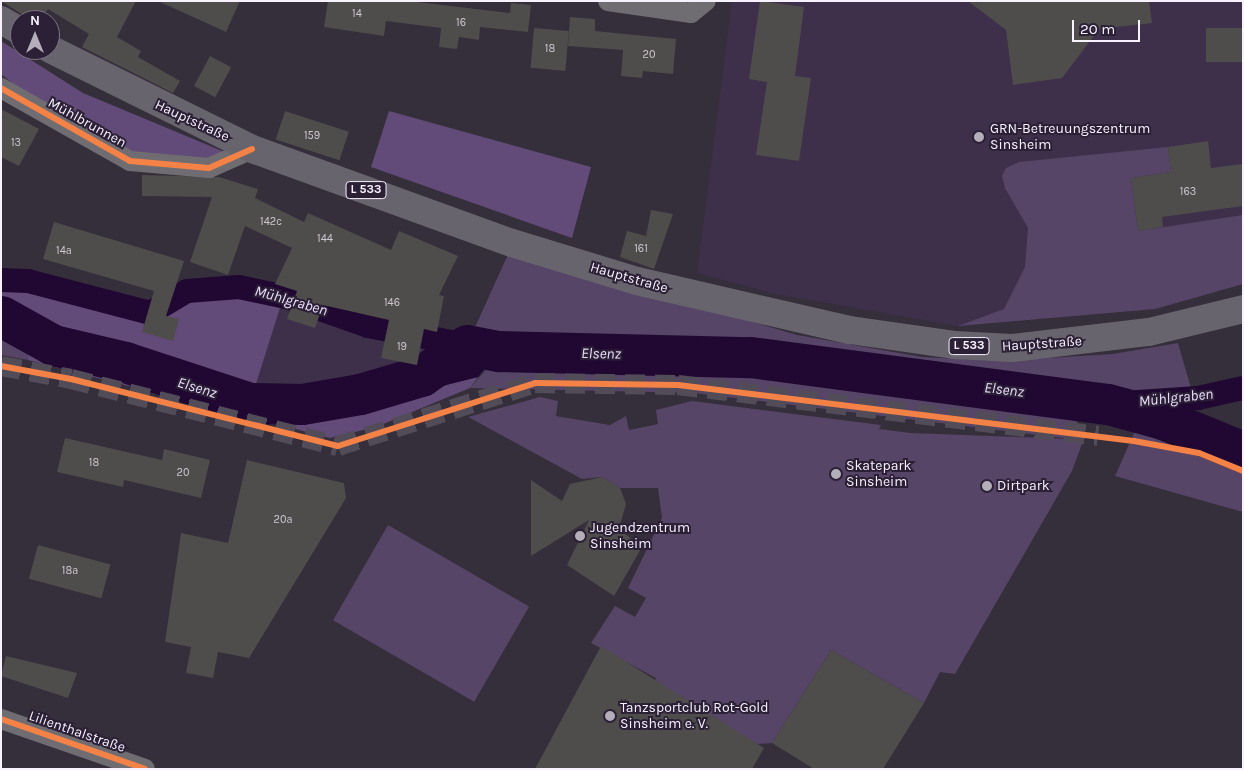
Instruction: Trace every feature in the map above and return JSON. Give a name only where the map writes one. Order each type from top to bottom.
[{"type":"main road","name":"Hauptstraße","points":[[60,54],[252,149],[512,243],[637,281],[908,340],[1012,348],[1076,343],[1149,332],[1243,309]]},
{"type":"street","points":[[608,1],[690,13],[706,1]]},
{"type":"street","name":"Mühlbrunnen","points":[[1,88],[130,162],[209,168],[252,149]]},
{"type":"street","name":"Lilienthalstraße","points":[[1,720],[145,769]]},
{"type":"shaded area","name":"GRN-Betreuungszentrum Sinsheim","points":[[732,1],[1243,1],[1243,284],[1155,309],[958,326],[771,293],[697,273]]},
{"type":"shaded area","points":[[1,41],[10,47],[10,60],[31,60],[83,93],[227,153],[209,164],[129,154],[23,92],[1,74]]},
{"type":"shaded area","points":[[389,111],[591,167],[572,238],[371,167]]},
{"type":"shaded area","points":[[1168,147],[1171,172],[1131,178],[1138,231],[1243,215],[1243,284],[1155,309],[958,326],[1004,309],[1025,267],[1028,228],[1005,188],[1002,176],[1006,168],[1019,162]]},
{"type":"shaded area","points":[[510,250],[797,335],[922,357],[998,361],[1113,354],[1178,343],[1193,395],[1068,393],[1083,441],[1072,471],[955,674],[940,672],[924,703],[831,650],[772,743],[757,744],[653,684],[656,678],[591,643],[615,606],[635,617],[646,598],[628,588],[662,518],[658,488],[620,488],[602,477],[582,479],[468,417],[540,397],[558,401],[556,416],[610,425],[626,416],[629,430],[658,424],[656,410],[692,401],[881,425],[879,429],[911,433],[1071,439],[694,393],[470,388],[503,350],[467,345]]},
{"type":"shaded area","points":[[1,275],[25,275],[159,308],[183,286],[233,281],[285,292],[250,403],[302,404],[434,388],[478,377],[470,388],[376,427],[330,438],[28,360],[26,337],[1,320]]},
{"type":"shaded area","points":[[285,292],[372,324],[467,345],[421,376],[360,394],[302,404],[250,403]]},
{"type":"shaded area","points":[[1,320],[26,337],[28,360],[1,355]]},
{"type":"shaded area","points":[[467,345],[499,351],[478,377],[434,388],[360,394],[421,376]]},
{"type":"shaded area","points":[[1135,431],[1243,470],[1243,512],[1115,476]]},
{"type":"shaded area","points":[[388,525],[529,606],[474,702],[333,620]]},
{"type":"building","points":[[1,1],[136,1],[117,37],[141,51],[138,57],[180,81],[173,93],[82,47],[89,34],[60,16],[60,10],[15,10]]},
{"type":"building","points":[[158,1],[240,1],[226,32]]},
{"type":"building","points":[[328,1],[408,1],[510,13],[511,3],[531,5],[528,32],[480,27],[479,40],[459,37],[457,49],[439,47],[441,28],[386,21],[384,36],[324,27]]},
{"type":"building","points":[[760,1],[804,7],[795,76],[811,78],[799,161],[756,155],[767,82],[749,79]]},
{"type":"building","points":[[968,1],[1149,1],[1152,23],[1099,29],[1062,78],[1013,85],[1006,30]]},
{"type":"building","points":[[570,17],[595,19],[595,31],[676,39],[673,74],[643,71],[642,78],[621,76],[623,50],[568,46]]},
{"type":"building","points":[[534,28],[569,31],[565,71],[531,68]]},
{"type":"building","points":[[1206,28],[1243,28],[1243,62],[1206,62]]},
{"type":"building","points":[[210,56],[231,67],[215,97],[194,86]]},
{"type":"building","points":[[1,109],[39,129],[19,166],[1,157]]},
{"type":"building","points":[[285,111],[349,132],[339,160],[276,140]]},
{"type":"building","points":[[1208,141],[1211,168],[1243,164],[1243,206],[1162,217],[1163,227],[1138,231],[1131,178],[1171,172],[1168,147]]},
{"type":"building","points":[[142,175],[219,177],[258,189],[255,198],[304,222],[308,213],[391,250],[399,231],[458,256],[439,295],[444,296],[437,332],[424,329],[417,365],[381,358],[389,320],[323,305],[315,328],[287,319],[297,291],[275,284],[292,248],[245,226],[228,275],[190,262],[212,197],[142,196]]},
{"type":"building","points":[[651,210],[673,214],[654,269],[620,257],[627,231],[646,236]]},
{"type":"building","points":[[54,222],[184,261],[166,316],[179,319],[173,341],[142,332],[154,291],[43,259]]},
{"type":"building","points":[[65,438],[162,460],[164,449],[210,460],[201,498],[124,480],[123,487],[57,472]]},
{"type":"building","points":[[247,460],[344,483],[346,498],[249,658],[218,652],[213,678],[186,673],[191,647],[165,642],[181,533],[228,543]]},
{"type":"building","name":"Jugendzentrum Sinsheim","points":[[602,477],[620,488],[626,504],[619,529],[642,547],[614,596],[567,565],[589,520],[531,556],[531,480],[562,501],[570,484]]},
{"type":"building","points":[[38,545],[110,564],[101,598],[29,579]]},
{"type":"building","points":[[601,646],[764,748],[752,769],[535,769]]},
{"type":"building","points":[[831,650],[924,703],[883,769],[814,769],[772,743]]},
{"type":"building","points":[[6,656],[77,673],[68,698],[1,676]]},
{"type":"waterway","name":"Mühlgraben","points":[[1,280],[28,281],[150,313],[187,291],[239,287],[286,297],[368,326],[467,345]]},
{"type":"waterway","name":"Elsenz","points":[[1,316],[53,345],[125,362],[250,403],[302,404],[360,394],[421,376],[467,345],[499,351],[750,357],[1108,404],[1163,419],[1243,452]]},
{"type":"waterway","name":"Mühlgraben","points":[[1108,404],[1198,398],[1243,388]]},
{"type":"tunnel","points":[[1,366],[71,379],[338,446],[535,383],[678,385],[1098,436]]},
{"type":"cycle path","points":[[1,88],[130,161],[209,168],[252,149]]},
{"type":"cycle path","points":[[1,366],[71,379],[338,446],[535,383],[678,385],[1134,441],[1199,453],[1243,471]]},
{"type":"cycle path","points":[[1,719],[145,769]]},
{"type":"place","name":"GRN-Betreuungszentrum Sinsheim","points":[[979,137]]},
{"type":"place","name":"Skatepark Sinsheim","points":[[836,474]]},
{"type":"place","name":"Dirtpark","points":[[987,486]]},
{"type":"place","name":"Jugendzentrum Sinsheim","points":[[580,536]]},
{"type":"place","name":"Tanzsportclub Rot-Gold Sinsheim e. V.","points":[[610,716]]}]
